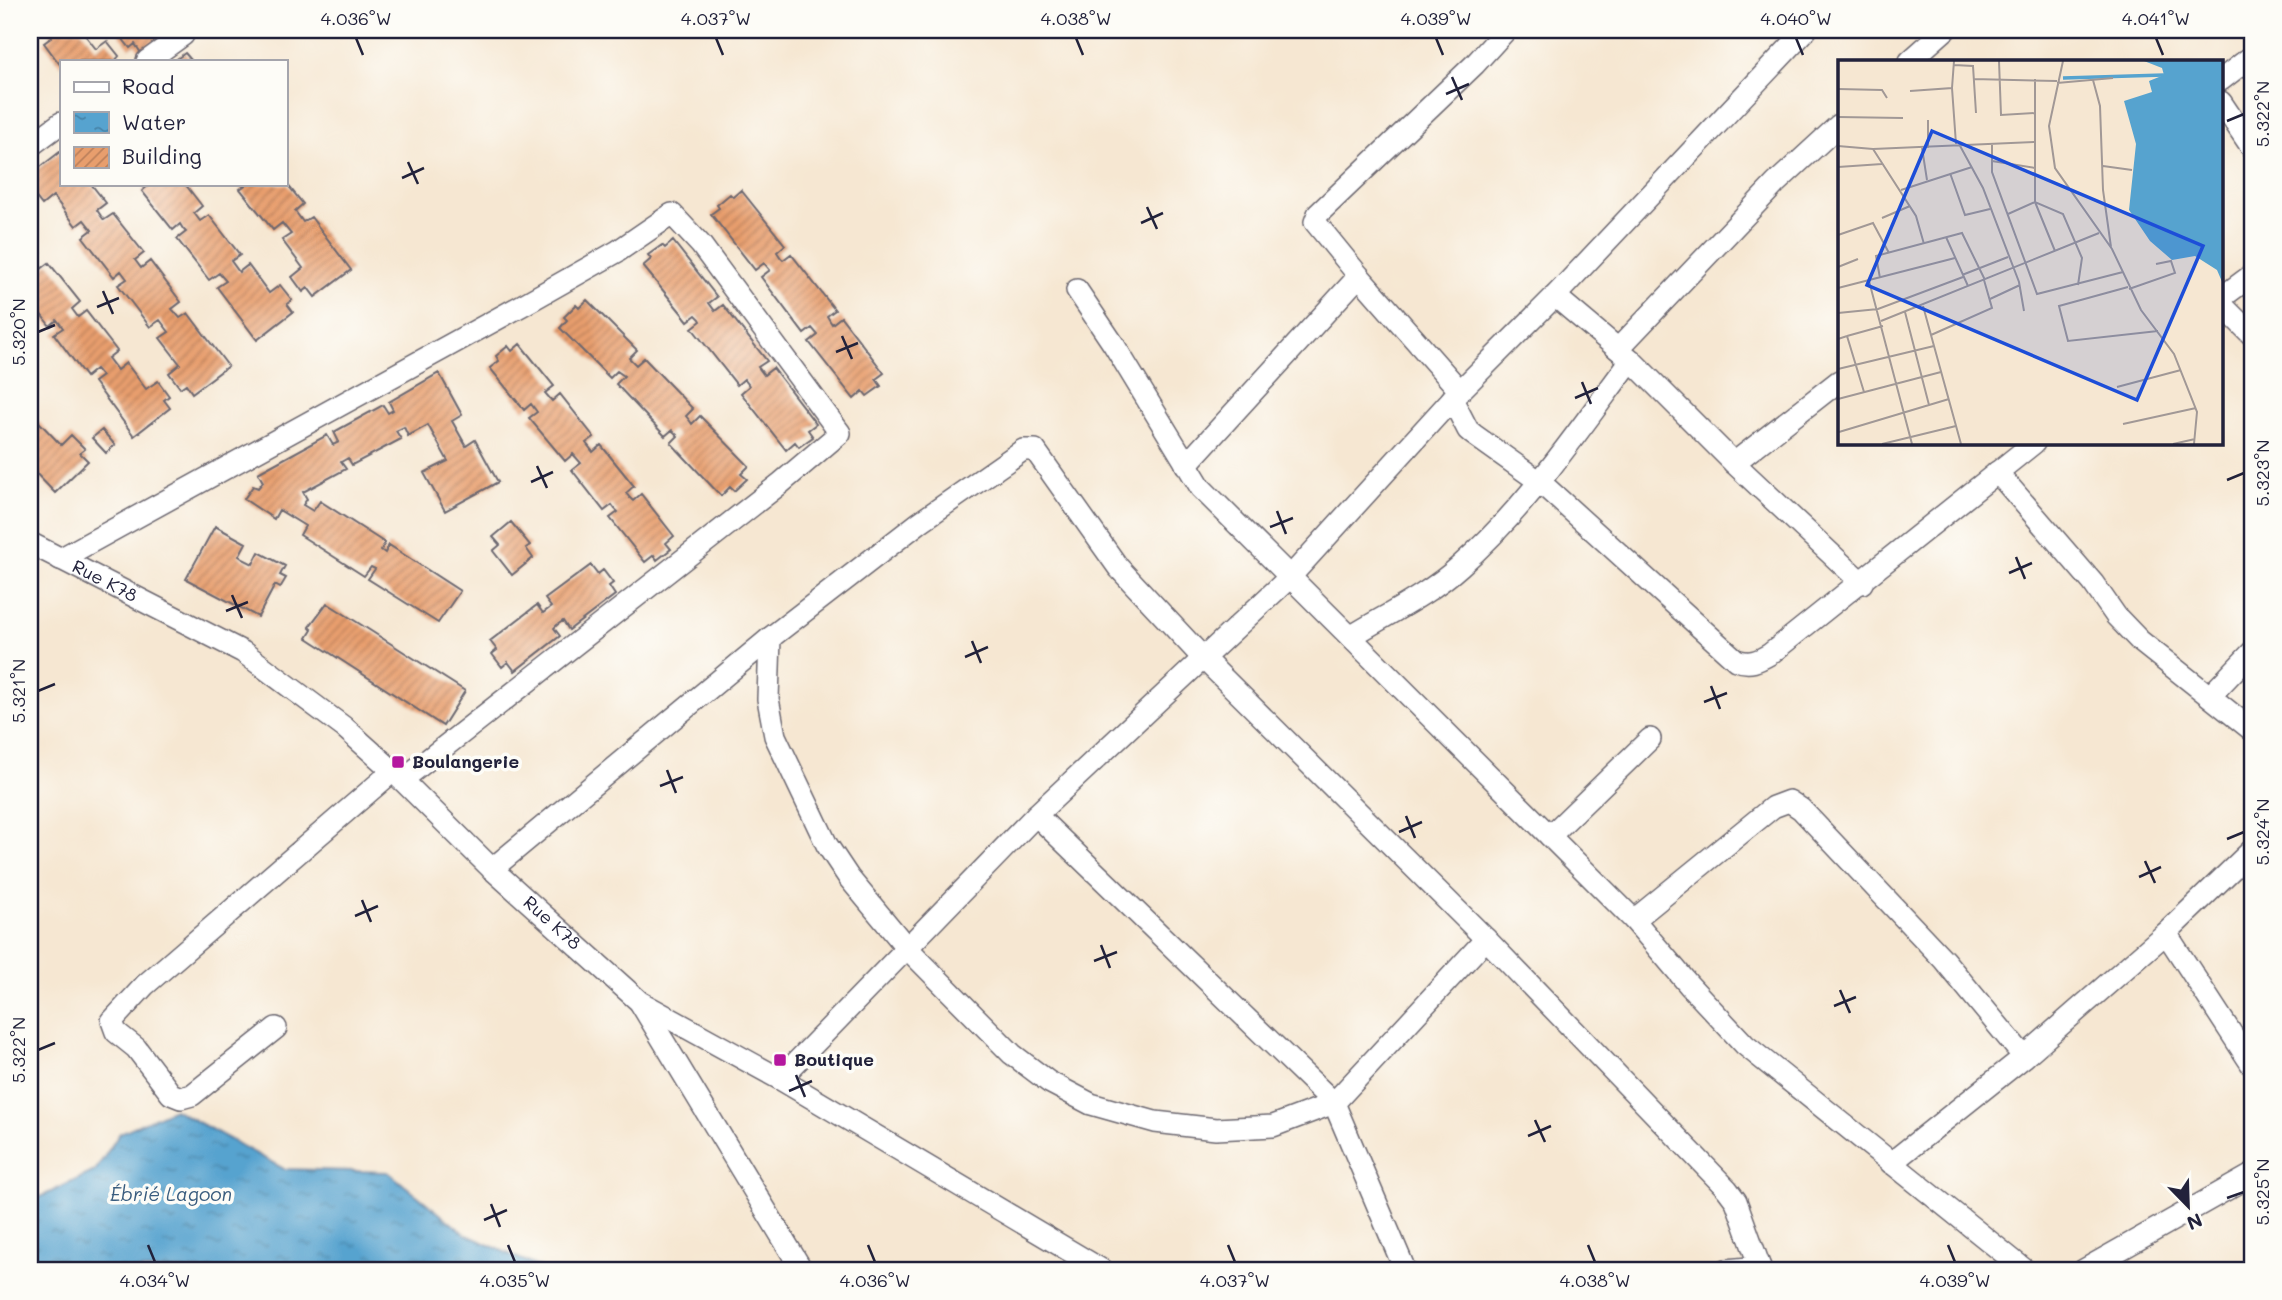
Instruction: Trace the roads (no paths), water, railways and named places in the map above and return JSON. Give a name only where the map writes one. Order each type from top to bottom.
[{"type":"street","points":[[1506,30],[1475,64],[1318,214],[1315,222],[1456,395],[1468,430],[1540,482],[1736,660],[1746,664],[1759,661],[1770,654],[2033,444]]},
{"type":"street","points":[[780,1079],[1036,815],[1290,577],[1456,395],[1555,296],[1807,30]]},
{"type":"street","points":[[1911,60],[1945,30]]},
{"type":"street","points":[[148,60],[183,35]]},
{"type":"street","points":[[2222,79],[2252,56]]},
{"type":"street","points":[[2222,103],[2252,148]]},
{"type":"street","points":[[30,146],[60,125]]},
{"type":"street","points":[[1352,636],[1458,568],[1486,541],[1540,482],[1625,355],[1776,183],[1838,126]]},
{"type":"street","points":[[60,559],[528,302],[618,251],[673,214],[701,245],[840,433],[781,483],[397,776],[145,985],[112,1021],[116,1032],[136,1048],[171,1094],[181,1098],[192,1095],[276,1028]]},
{"type":"street","points":[[2222,297],[2252,275]]},
{"type":"street","points":[[1186,465],[1359,276]]},
{"type":"street","points":[[1077,290],[1114,345],[1201,488],[1634,920],[1745,1045],[2025,1270]]},
{"type":"street","points":[[1555,296],[1625,355],[1734,463],[1862,583]]},
{"type":"street","points":[[2222,305],[2252,335]]},
{"type":"street","points":[[1734,463],[1838,381]]},
{"type":"street","points":[[492,869],[771,638],[920,522],[1023,450],[1035,450],[1118,567],[1203,658],[1486,939],[1727,1189],[1736,1202],[1760,1269],[1726,1270]]},
{"type":"street","points":[[1997,472],[2093,583],[2116,616],[2140,641],[2252,730]]},
{"type":"street","name":"Rue K78","points":[[30,543],[243,652],[345,728],[492,869],[640,1002],[780,1079],[1102,1270]]},
{"type":"street","points":[[771,638],[768,699],[775,736],[827,845],[874,910],[907,948],[1012,1054],[1049,1082],[1091,1104],[1155,1122],[1216,1129],[1273,1126],[1334,1103],[1486,939]]},
{"type":"street","points":[[2210,696],[2252,652]]},
{"type":"street","points":[[1550,836],[1650,739]]},
{"type":"street","points":[[1634,920],[1773,807],[1789,801],[1801,809],[1944,960],[2024,1057]]},
{"type":"street","points":[[1036,815],[1334,1103],[1405,1270]]},
{"type":"street","points":[[1891,1163],[2024,1057],[2166,933],[2252,850]]},
{"type":"street","points":[[2166,933],[2252,1065]]},
{"type":"street","points":[[640,1002],[802,1270]]},
{"type":"street","points":[[2084,1270],[2252,1175]]},
{"type":"water","name":"Ébrié Lagoon","points":[[174,1109],[284,1169],[388,1172],[465,1234],[545,1270],[30,1270],[30,1202],[95,1171],[120,1133]]},
{"type":"place","name":"Boulangerie","points":[[398,762]]},
{"type":"place","name":"Boutique","points":[[780,1060]]}]
